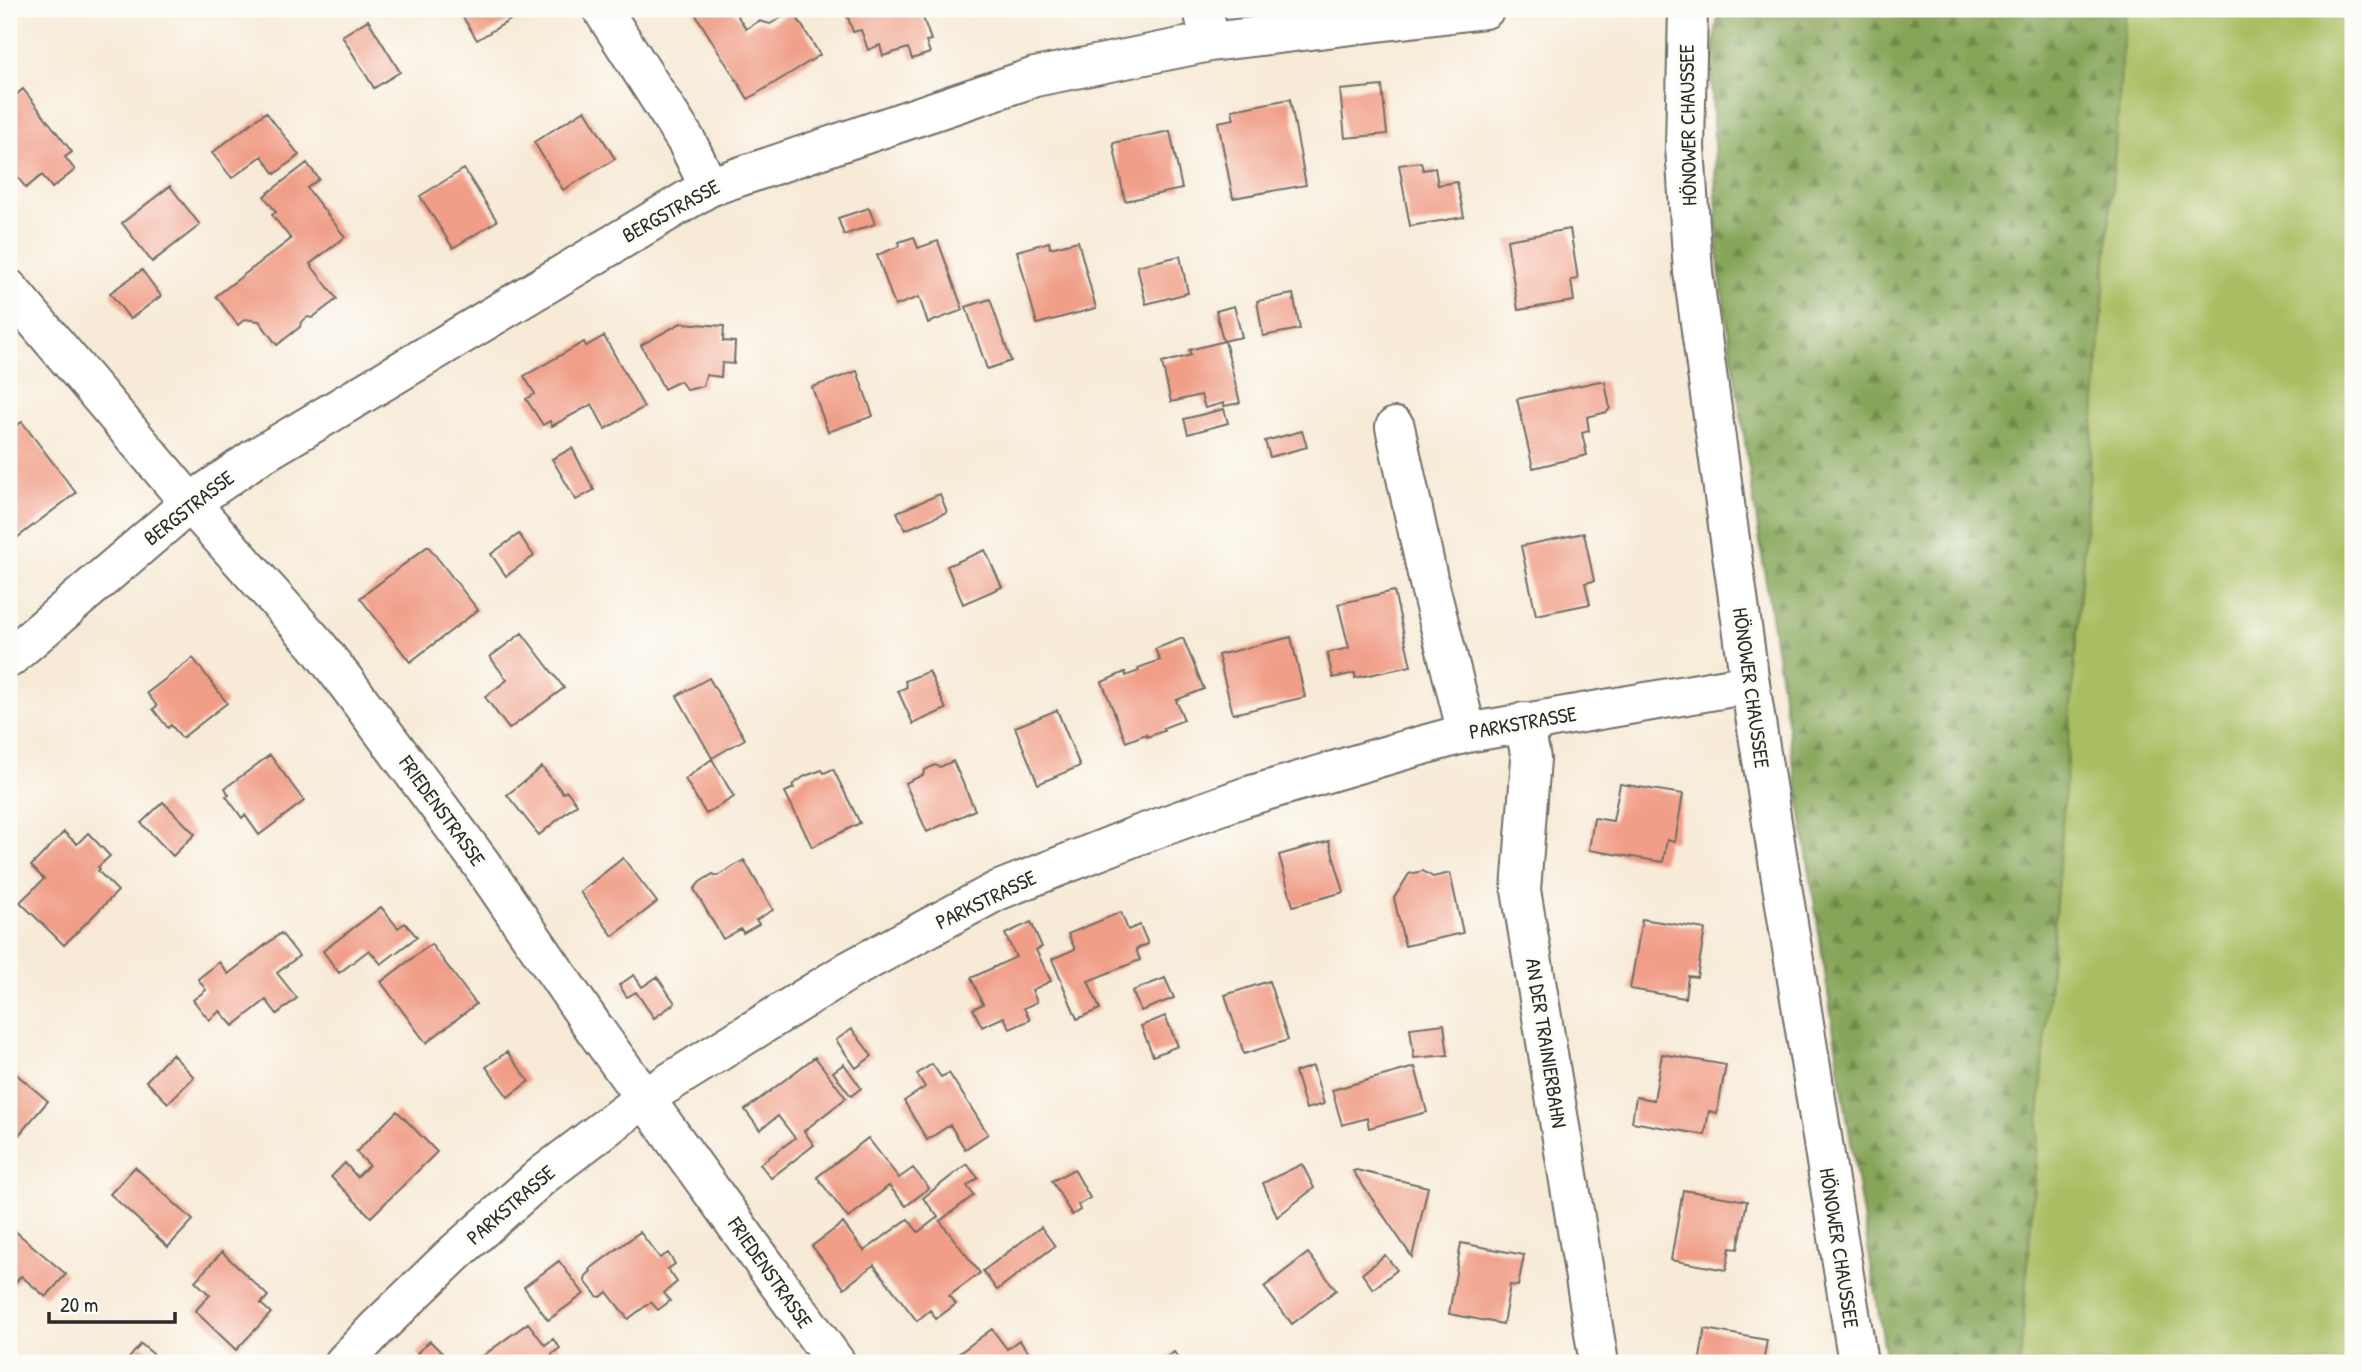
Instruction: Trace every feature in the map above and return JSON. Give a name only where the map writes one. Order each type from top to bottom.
[{"type":"street","points":[[602,9],[687,142],[709,187]]},
{"type":"street","name":"BERGSTRASSE","points":[[9,658],[190,503],[255,458],[709,187],[1035,77],[1207,26],[1485,9]]},
{"type":"street","name":"HÖNOWER CHAUSSEE","points":[[1688,9],[1685,147],[1693,272],[1750,684],[1858,1363]]},
{"type":"street","name":"FRIEDENSTRASSE","points":[[9,289],[345,681],[480,862],[596,1031],[836,1363]]},
{"type":"street","points":[[1395,427],[1429,583],[1467,733]]},
{"type":"street","name":"PARKSTRASSE","points":[[345,1363],[376,1329],[455,1253],[533,1184],[646,1097],[850,970],[1014,884],[1245,797],[1467,733],[1750,684]]},
{"type":"street","name":"AN DER TRAINIERBAHN","points":[[1524,722],[1531,759],[1521,890],[1599,1363]]},
{"type":"green space","points":[[1719,9],[2126,9],[2020,1363],[1887,1363],[1845,1106],[1719,270],[1711,64]]},
{"type":"green space","points":[[2126,9],[2353,9],[2353,1363],[2020,1363]]},
{"type":"building","points":[[458,9],[524,9],[525,11],[477,40]]},
{"type":"building","points":[[700,9],[733,9],[746,29],[759,21],[770,24],[793,11],[820,55],[748,99],[694,12]]},
{"type":"building","points":[[845,9],[920,9],[931,40],[926,41],[930,53],[912,59],[908,48],[883,56],[880,45],[868,50],[861,30],[853,32]]},
{"type":"building","points":[[368,20],[400,72],[374,88],[342,36]]},
{"type":"building","points":[[1382,86],[1387,134],[1345,138],[1340,90]]},
{"type":"building","points":[[23,89],[72,152],[65,157],[75,170],[52,188],[42,175],[26,188],[9,166],[9,101]]},
{"type":"building","points":[[1290,99],[1306,185],[1233,198],[1218,122],[1234,119],[1232,110]]},
{"type":"building","points":[[585,110],[615,159],[563,190],[534,142]]},
{"type":"building","points":[[266,112],[299,155],[275,174],[262,156],[232,178],[212,153]]},
{"type":"building","points":[[1170,131],[1182,189],[1125,201],[1113,143]]},
{"type":"building","points":[[1421,162],[1423,170],[1435,168],[1438,185],[1457,182],[1464,217],[1410,226],[1399,165]]},
{"type":"building","points":[[307,163],[319,179],[307,188],[345,237],[310,264],[337,299],[312,318],[308,317],[301,322],[300,327],[277,345],[259,321],[245,319],[238,325],[216,296],[291,239],[272,215],[276,212],[264,196]]},
{"type":"building","points":[[464,169],[497,221],[453,248],[420,196]]},
{"type":"building","points":[[170,186],[200,225],[152,262],[122,223]]},
{"type":"building","points":[[869,208],[875,224],[844,235],[838,218]]},
{"type":"building","points":[[1570,229],[1578,279],[1571,280],[1574,301],[1518,310],[1507,240]]},
{"type":"building","points":[[914,237],[918,248],[938,241],[963,310],[928,323],[919,297],[895,306],[877,255]]},
{"type":"building","points":[[1078,241],[1096,308],[1037,324],[1017,251],[1049,242],[1050,248]]},
{"type":"building","points":[[1180,256],[1188,293],[1146,304],[1137,266]]},
{"type":"building","points":[[142,270],[161,296],[130,319],[110,293]]},
{"type":"building","points":[[1293,294],[1300,329],[1263,336],[1257,301]]},
{"type":"building","points":[[990,299],[1011,361],[987,369],[966,307]]},
{"type":"building","points":[[1234,306],[1242,337],[1223,341],[1216,311]]},
{"type":"building","points":[[681,323],[724,326],[723,341],[735,342],[734,364],[722,363],[721,377],[706,375],[703,386],[687,390],[680,381],[664,389],[641,345]]},
{"type":"building","points":[[604,336],[644,407],[605,429],[592,404],[552,426],[550,421],[543,425],[526,399],[535,394],[524,376],[584,342],[586,346]]},
{"type":"building","points":[[1225,341],[1240,403],[1224,406],[1224,403],[1205,408],[1201,395],[1171,402],[1162,363],[1191,355],[1189,350]]},
{"type":"building","points":[[857,371],[873,416],[828,432],[812,387]]},
{"type":"building","points":[[1605,382],[1610,408],[1607,412],[1587,417],[1589,431],[1582,433],[1587,455],[1533,468],[1517,399]]},
{"type":"building","points":[[1224,409],[1228,423],[1188,434],[1184,419]]},
{"type":"building","points":[[22,422],[76,493],[14,540],[9,533],[9,429]]},
{"type":"building","points":[[1302,431],[1307,447],[1270,457],[1265,441]]},
{"type":"building","points":[[572,448],[594,490],[576,500],[552,459]]},
{"type":"building","points":[[940,494],[947,512],[905,530],[897,512]]},
{"type":"building","points":[[1584,533],[1594,581],[1585,583],[1590,604],[1536,615],[1521,546]]},
{"type":"building","points":[[519,534],[534,556],[506,576],[491,554]]},
{"type":"building","points":[[428,546],[478,610],[410,662],[360,598]]},
{"type":"building","points":[[985,550],[1002,587],[963,604],[947,566]]},
{"type":"building","points":[[1394,591],[1411,666],[1355,678],[1355,673],[1333,678],[1327,653],[1349,648],[1338,604]]},
{"type":"building","points":[[522,633],[564,688],[509,729],[485,697],[507,680],[490,657]]},
{"type":"building","points":[[1291,637],[1305,697],[1233,714],[1218,655]]},
{"type":"building","points":[[1183,638],[1204,689],[1176,700],[1184,720],[1163,728],[1164,731],[1147,737],[1146,734],[1126,742],[1102,682],[1125,672],[1126,676],[1139,671],[1138,668],[1160,660],[1155,649]]},
{"type":"building","points":[[193,658],[227,703],[182,738],[171,725],[168,728],[153,709],[157,706],[147,693]]},
{"type":"building","points":[[929,671],[946,709],[913,724],[898,691],[907,687],[905,681]]},
{"type":"building","points":[[709,678],[745,739],[712,758],[677,696]]},
{"type":"building","points":[[1057,710],[1080,766],[1038,784],[1015,727]]},
{"type":"building","points":[[270,755],[304,801],[259,835],[245,815],[242,818],[226,796],[229,795],[225,788]]},
{"type":"building","points":[[712,759],[734,797],[706,814],[685,779]]},
{"type":"building","points":[[953,761],[975,810],[927,832],[905,783],[923,775],[925,770],[935,765],[940,767]]},
{"type":"building","points":[[542,767],[563,793],[567,791],[577,804],[539,835],[507,795]]},
{"type":"building","points":[[833,769],[860,823],[812,847],[785,792],[794,788],[792,785],[805,776]]},
{"type":"building","points":[[1620,784],[1683,794],[1675,842],[1667,840],[1663,862],[1589,850],[1594,818],[1613,821]]},
{"type":"building","points":[[163,802],[195,834],[173,856],[141,823]]},
{"type":"building","points":[[64,832],[77,844],[88,833],[110,856],[98,867],[98,871],[118,891],[64,945],[20,902],[44,879],[31,866]]},
{"type":"building","points":[[1329,841],[1344,892],[1293,906],[1279,855]]},
{"type":"building","points":[[623,858],[657,902],[613,936],[580,892]]},
{"type":"building","points":[[744,860],[773,910],[756,920],[759,924],[743,933],[741,929],[723,939],[694,889],[713,874],[717,876]]},
{"type":"building","points":[[1423,871],[1433,877],[1450,873],[1463,933],[1405,946],[1394,898],[1409,874]]},
{"type":"building","points":[[381,907],[398,928],[405,923],[417,937],[381,964],[369,950],[339,973],[323,951]]},
{"type":"building","points":[[1121,912],[1128,930],[1140,925],[1148,944],[1136,949],[1140,960],[1088,981],[1100,1009],[1077,1019],[1052,959],[1075,949],[1068,934]]},
{"type":"building","points":[[1642,919],[1705,929],[1697,977],[1688,976],[1685,998],[1630,989]]},
{"type":"building","points":[[1031,922],[1042,947],[1036,950],[1051,981],[1032,990],[1037,1002],[1024,1008],[1030,1020],[1010,1029],[1004,1017],[982,1027],[973,1009],[983,1004],[971,978],[1016,957],[1005,934]]},
{"type":"building","points":[[281,933],[299,956],[277,973],[297,998],[277,1014],[266,1000],[233,1026],[220,1011],[209,1020],[193,1000],[206,990],[198,979],[219,962],[228,974]]},
{"type":"building","points":[[431,944],[476,1004],[426,1043],[381,982]]},
{"type":"building","points":[[634,975],[642,987],[657,977],[675,1003],[654,1018],[636,992],[627,997],[619,985]]},
{"type":"building","points":[[1165,978],[1174,998],[1141,1011],[1132,991]]},
{"type":"building","points":[[1269,981],[1288,1040],[1244,1054],[1225,995]]},
{"type":"building","points":[[1165,1016],[1178,1046],[1153,1056],[1141,1026]]},
{"type":"building","points":[[1444,1024],[1448,1055],[1414,1058],[1410,1028]]},
{"type":"building","points":[[852,1029],[872,1056],[856,1068],[836,1040]]},
{"type":"building","points":[[507,1052],[529,1081],[508,1097],[486,1067]]},
{"type":"building","points":[[172,1054],[194,1077],[168,1103],[146,1081]]},
{"type":"building","points":[[1662,1054],[1726,1065],[1717,1113],[1709,1111],[1705,1135],[1632,1122],[1636,1097],[1654,1100]]},
{"type":"building","points":[[815,1057],[846,1098],[804,1131],[814,1145],[771,1178],[760,1164],[795,1138],[778,1116],[760,1130],[745,1110]]},
{"type":"building","points":[[844,1064],[861,1088],[851,1096],[833,1072]]},
{"type":"building","points":[[932,1064],[941,1077],[949,1073],[988,1134],[965,1149],[950,1125],[927,1140],[904,1101],[925,1087],[917,1074]]},
{"type":"building","points":[[1313,1066],[1324,1104],[1306,1109],[1295,1072]]},
{"type":"building","points":[[1415,1067],[1427,1112],[1369,1128],[1367,1118],[1342,1125],[1332,1090]]},
{"type":"building","points":[[9,1068],[48,1101],[17,1137],[9,1129]]},
{"type":"building","points":[[397,1111],[437,1152],[371,1217],[331,1177],[345,1163],[357,1177],[369,1165],[356,1152]]},
{"type":"building","points":[[868,1138],[899,1178],[913,1168],[929,1188],[906,1206],[889,1186],[848,1218],[817,1177]]},
{"type":"building","points":[[967,1164],[978,1178],[967,1186],[974,1195],[940,1221],[980,1273],[949,1296],[956,1304],[936,1319],[930,1310],[917,1321],[874,1265],[844,1288],[812,1246],[843,1223],[864,1251],[908,1219],[918,1232],[938,1217],[923,1198]]},
{"type":"building","points":[[1302,1164],[1314,1188],[1277,1217],[1263,1183]]},
{"type":"building","points":[[135,1167],[193,1220],[168,1247],[110,1194]]},
{"type":"building","points":[[1074,1169],[1090,1198],[1078,1205],[1080,1210],[1072,1215],[1052,1181]]},
{"type":"building","points":[[1353,1171],[1428,1187],[1412,1257]]},
{"type":"building","points":[[1683,1190],[1747,1201],[1738,1249],[1730,1248],[1726,1270],[1671,1260]]},
{"type":"building","points":[[9,1226],[66,1274],[46,1297],[21,1276],[9,1290]]},
{"type":"building","points":[[1041,1227],[1055,1246],[997,1290],[983,1271]]},
{"type":"building","points":[[640,1232],[660,1258],[668,1253],[675,1264],[668,1269],[677,1282],[664,1293],[670,1301],[658,1310],[651,1302],[628,1319],[607,1292],[601,1297],[597,1296],[585,1281],[590,1269]]},
{"type":"building","points":[[1461,1243],[1524,1255],[1518,1286],[1510,1285],[1503,1324],[1449,1314]]},
{"type":"building","points":[[222,1252],[268,1296],[261,1304],[271,1313],[236,1350],[195,1311],[210,1295],[195,1281]]},
{"type":"building","points":[[1308,1253],[1336,1290],[1292,1324],[1264,1287]]},
{"type":"building","points":[[1385,1255],[1397,1270],[1373,1289],[1362,1274]]},
{"type":"building","points":[[559,1261],[584,1294],[548,1320],[524,1287]]},
{"type":"building","points":[[528,1323],[545,1345],[553,1339],[560,1348],[551,1355],[558,1363],[473,1363]]},
{"type":"building","points":[[992,1329],[1007,1349],[1019,1340],[1037,1363],[946,1363]]},
{"type":"building","points":[[1705,1329],[1767,1340],[1763,1363],[1699,1363]]},
{"type":"building","points":[[430,1341],[452,1363],[427,1363],[417,1353]]},
{"type":"building","points":[[141,1344],[164,1363],[125,1363]]},
{"type":"building","points":[[1174,1352],[1182,1363],[1159,1363]]}]
